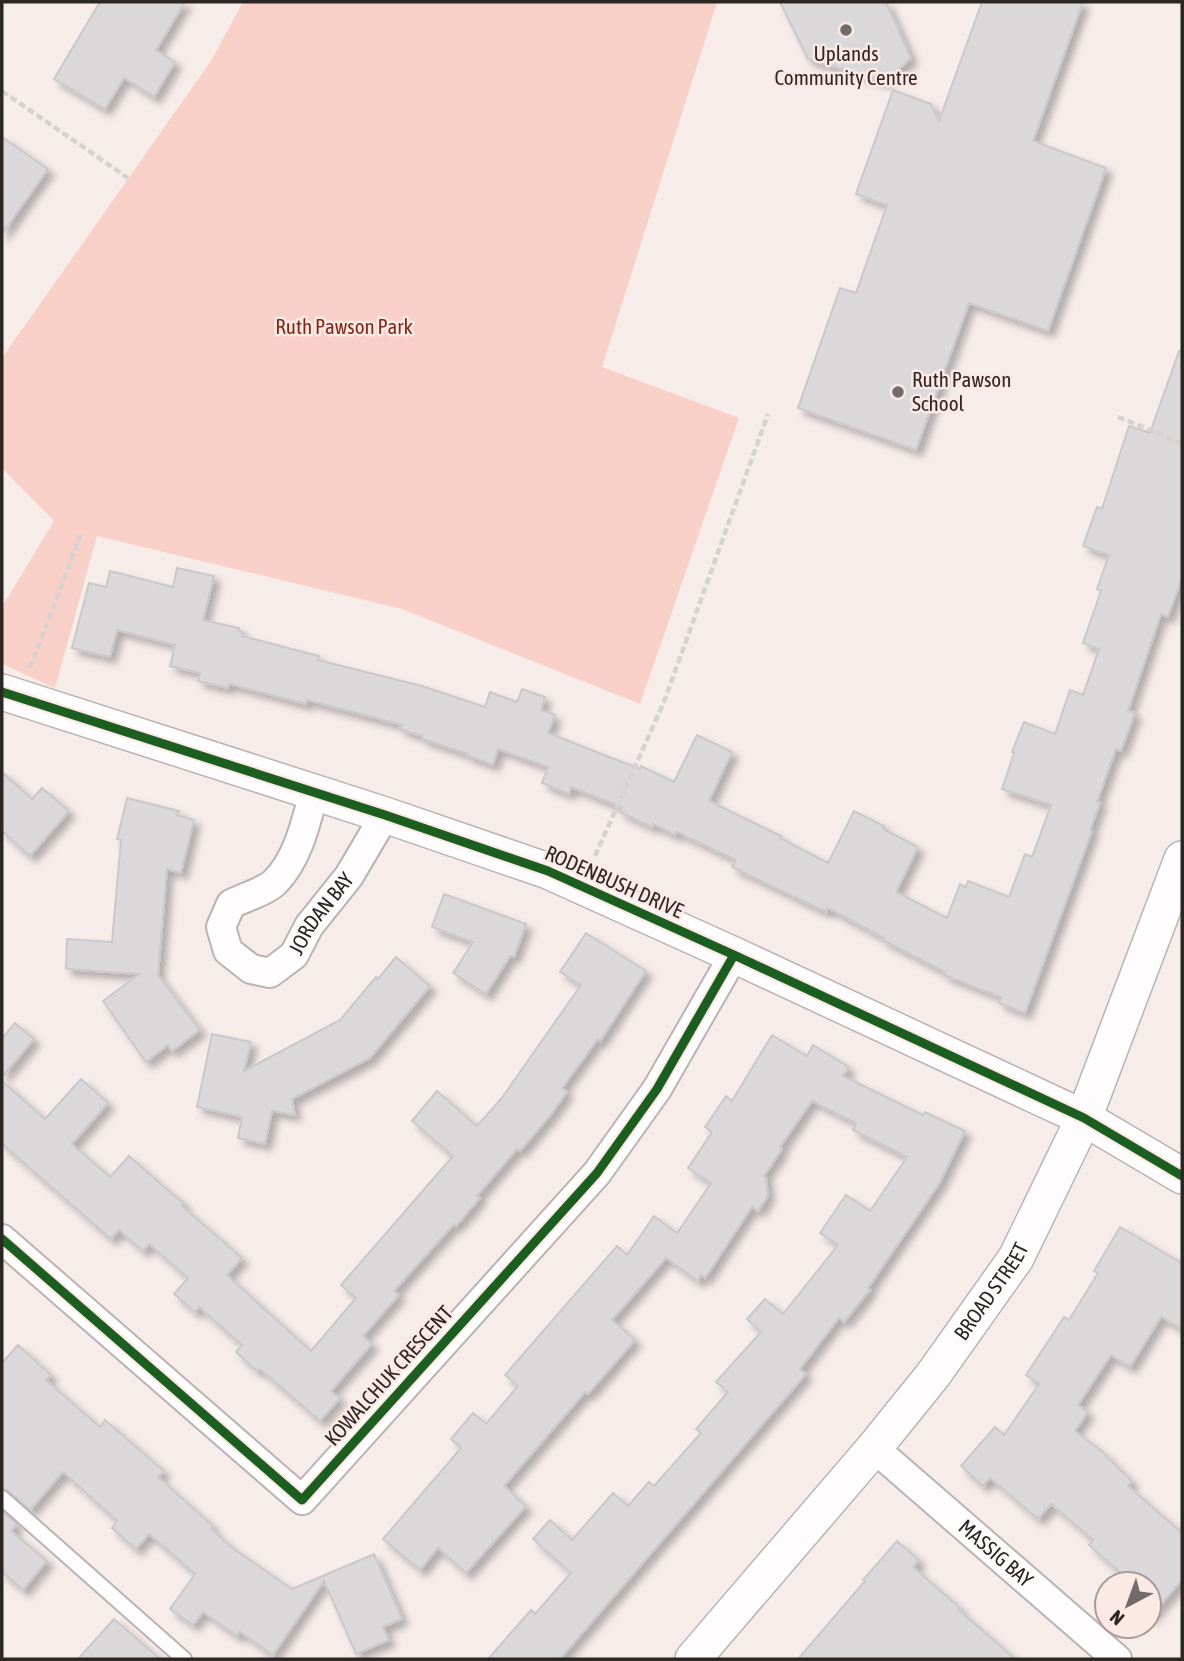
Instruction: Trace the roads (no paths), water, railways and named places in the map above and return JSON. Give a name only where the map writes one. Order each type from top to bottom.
[{"type":"street","name":"RODENBUSH DRIVE","points":[[10,695],[385,815],[548,871],[734,954],[1084,1118],[1182,1175]]},
{"type":"street","name":"JORDAN BAY","points":[[314,792],[291,860],[274,883],[231,904],[220,927],[229,951],[251,969],[270,973],[295,955],[309,926],[349,876],[385,815]]},
{"type":"street","name":"BROAD STREET","points":[[693,1659],[933,1375],[1016,1258],[1084,1118],[1182,859]]},
{"type":"street","name":"KOWALCHUK CRESCENT","points":[[2,1239],[302,1500],[597,1172],[657,1089],[734,954]]},
{"type":"street","name":"MASSIG BAY","points":[[874,1448],[1117,1659]]},
{"type":"lane","points":[[2,1497],[184,1659]]},
{"type":"place","name":"Uplands Community Centre","points":[[846,30]]},
{"type":"place","name":"Ruth Pawson School","points":[[898,392]]},
{"type":"park label","name":"Ruth Pawson Park","points":[[344,327]]}]
